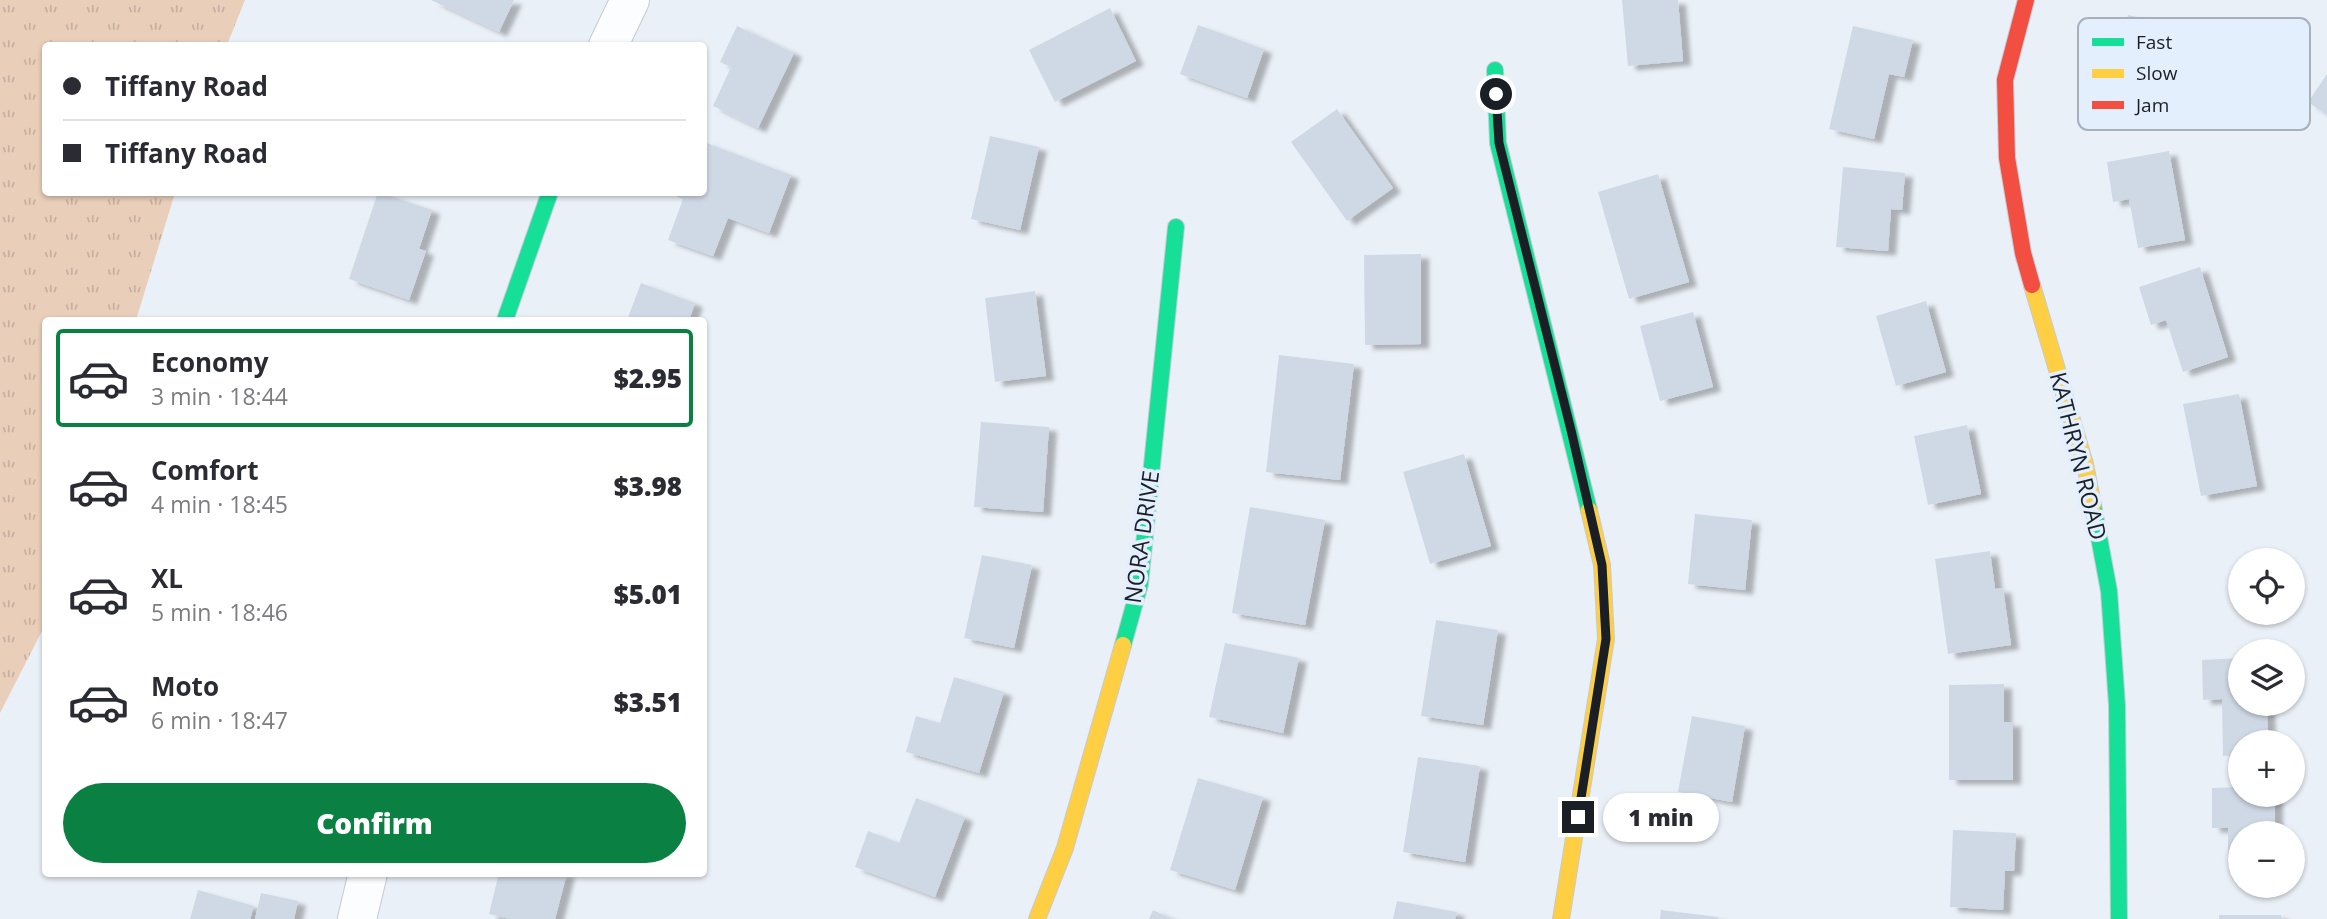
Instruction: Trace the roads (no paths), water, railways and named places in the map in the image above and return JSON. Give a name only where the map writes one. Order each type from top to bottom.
[{"type":"street","points":[[610,42],[630,0]]},
{"type":"street","name":"KATHRYN ROAD","points":[[2026,0],[2005,80],[2007,158],[2023,253],[2085,464],[2109,591],[2117,705],[2119,919]]},
{"type":"street","points":[[1495,71],[1499,143],[1602,565],[1606,639],[1561,919]]},
{"type":"street","points":[[506,317],[549,196]]},
{"type":"street","name":"NORA DRIVE","points":[[1037,919],[1065,848],[1140,584],[1176,227]]},
{"type":"street","points":[[357,919],[368,877]]}]
